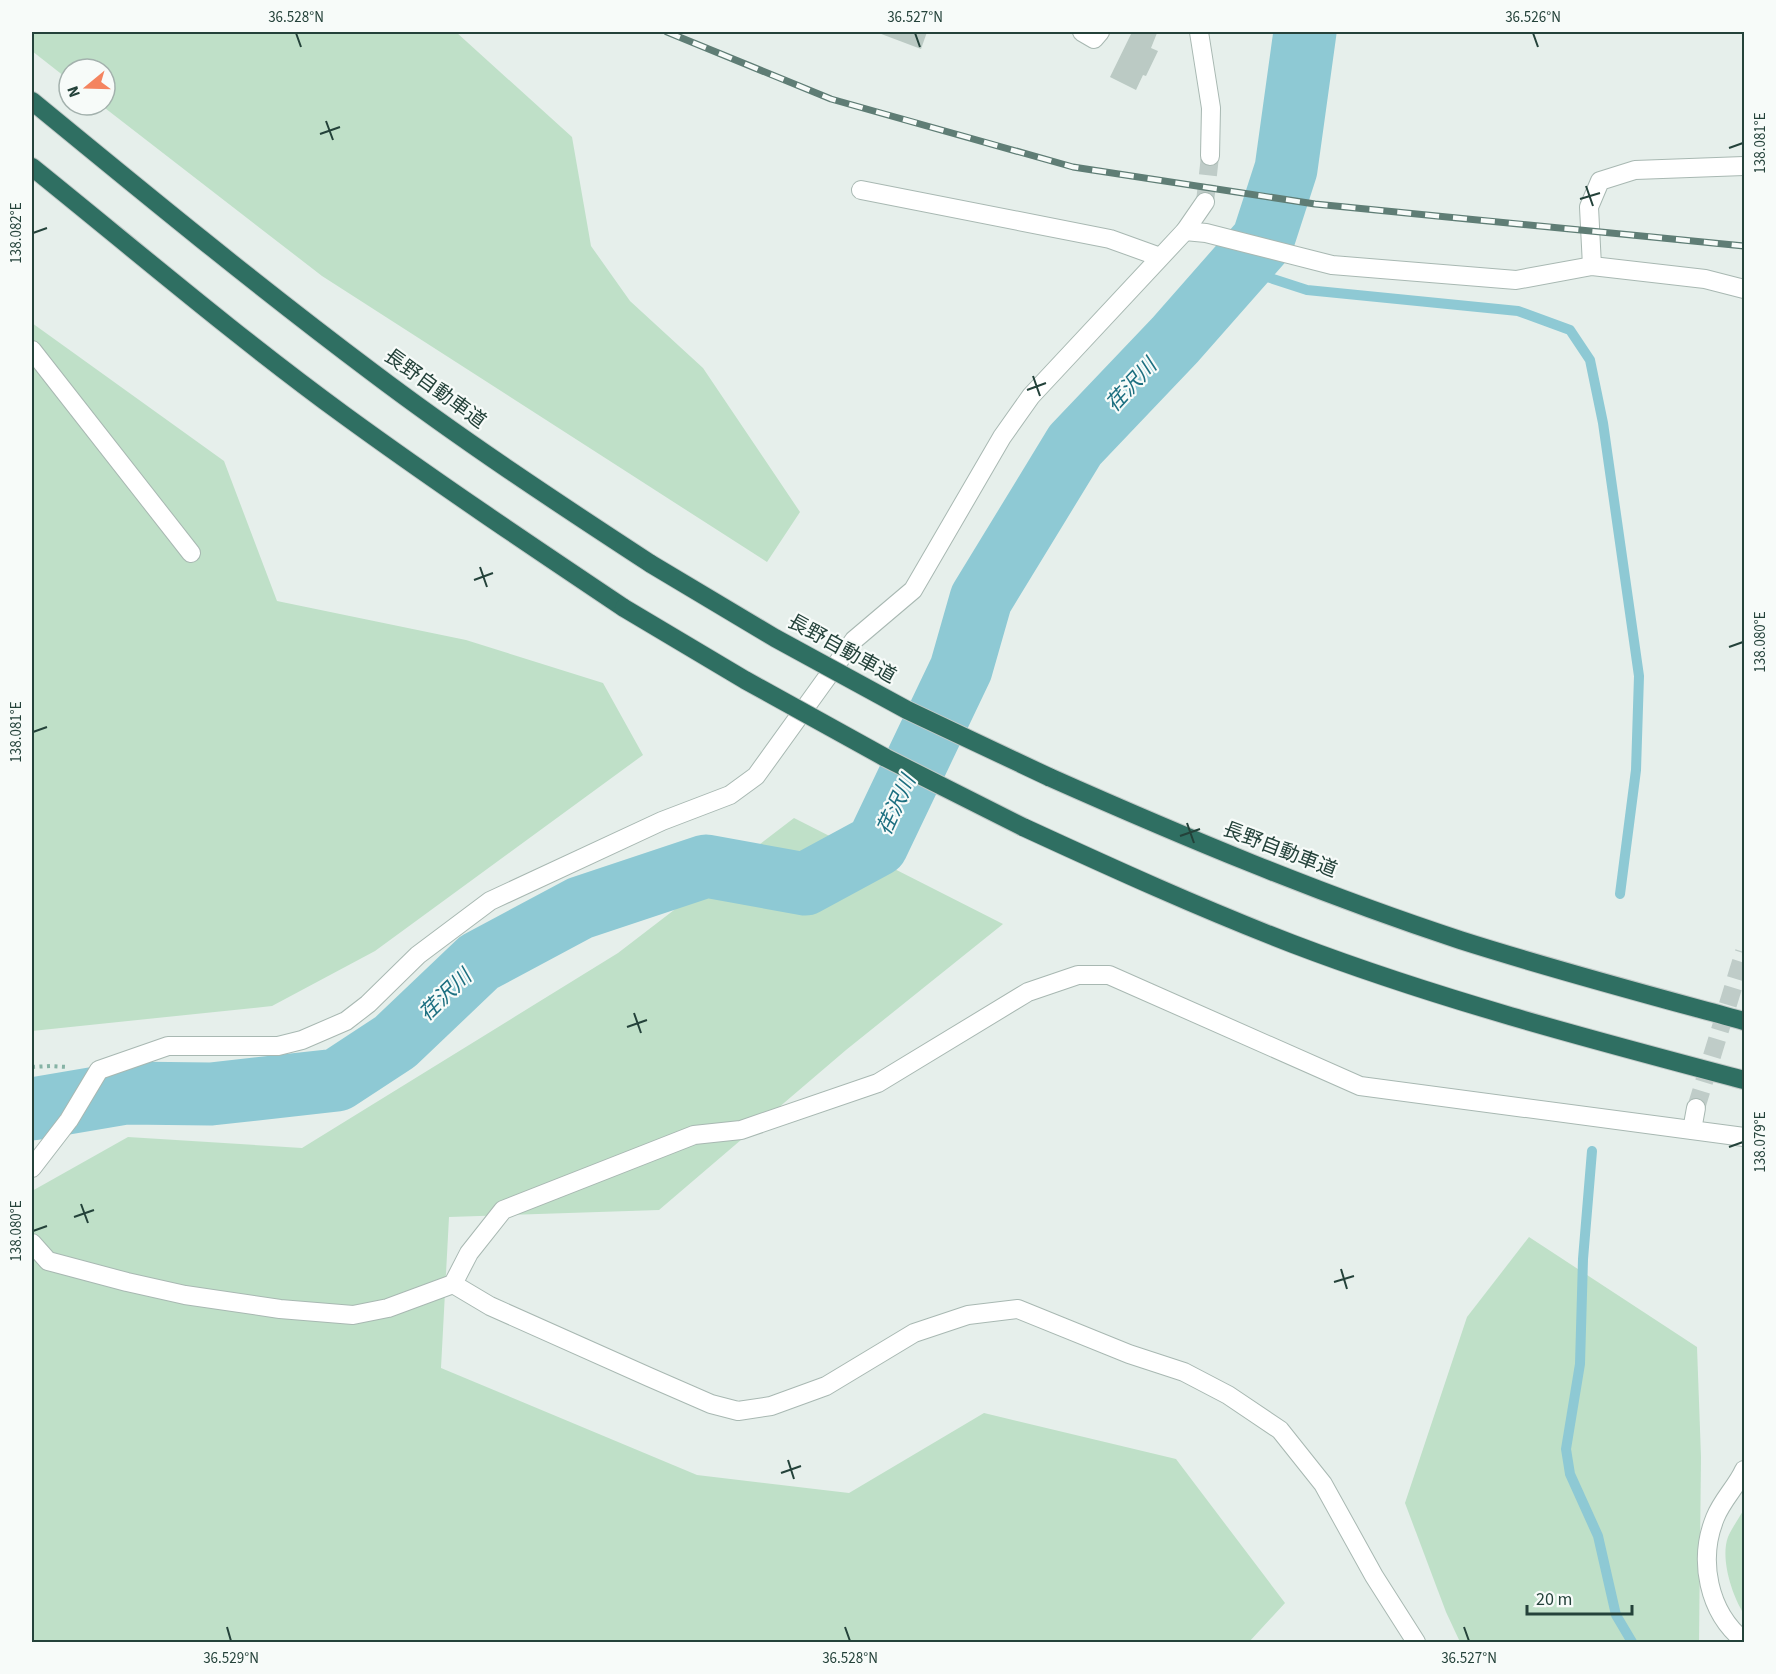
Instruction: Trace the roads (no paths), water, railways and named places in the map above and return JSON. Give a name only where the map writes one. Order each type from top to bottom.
[{"type":"highway","name":"長野自動車道","points":[[32,101],[234,266],[372,372],[512,474],[651,564],[775,638],[907,710],[1176,834],[1312,888],[1439,933],[1615,986],[1744,1021]]},
{"type":"highway","points":[[32,167],[343,414],[482,513],[624,608],[745,681],[886,758],[1023,827],[1153,886],[1294,944],[1439,994],[1600,1042],[1744,1080]]},
{"type":"street","points":[[1082,32],[1094,39],[1100,32]]},
{"type":"street","points":[[1199,32],[1212,108],[1210,156]]},
{"type":"street","points":[[1592,266],[1588,207],[1600,181],[1635,171],[1744,166]]},
{"type":"street","points":[[861,190],[1110,239],[1160,257]]},
{"type":"street","points":[[32,1168],[69,1120],[96,1076],[168,1046],[278,1046],[302,1040],[346,1021],[368,1004],[418,955],[490,901],[662,820],[730,795],[756,776],[854,640],[913,590],[1002,437],[1031,396],[1185,231],[1205,202]]},
{"type":"street","points":[[1185,231],[1206,233],[1332,265],[1516,280],[1592,266],[1705,279],[1744,289]]},
{"type":"street","points":[[32,350],[191,553]]},
{"type":"street","points":[[32,1243],[48,1261],[185,1295],[280,1309],[353,1315],[388,1308],[453,1284],[469,1253],[503,1210],[694,1135],[741,1130],[878,1083],[1028,992],[1078,975],[1109,975],[1360,1086],[1744,1137]]},
{"type":"street","points":[[1692,1130],[1696,1107]]},
{"type":"street","points":[[453,1284],[501,1311],[711,1404],[738,1412],[771,1406],[826,1386],[914,1333],[968,1314],[1018,1309],[1129,1354],[1184,1372],[1228,1395],[1280,1430],[1323,1484],[1374,1576],[1416,1642]]},
{"type":"street","points":[[1744,1470],[1716,1515],[1708,1538],[1707,1570],[1717,1607],[1731,1630],[1744,1641]]},
{"type":"waterway","name":"荏沢川","points":[[32,1109],[126,1093],[211,1094],[337,1080],[395,1042],[479,962],[580,908],[706,866],[805,884],[877,845],[961,669],[981,599],[1075,445],[1175,340],[1263,240],[1286,169],[1305,32]]},
{"type":"waterway","points":[[1243,263],[1258,274],[1307,290],[1518,311],[1570,330],[1590,360],[1603,423],[1639,676],[1636,770],[1620,894]]},
{"type":"waterway","points":[[1592,1151],[1583,1259],[1580,1364],[1566,1449],[1570,1474],[1598,1536],[1616,1615],[1632,1642]]},
{"type":"tunnel","points":[[1205,202],[1210,156]]},
{"type":"tunnel","points":[[1696,1108],[1744,952]]},
{"type":"railway","points":[[667,32],[831,99],[1073,167],[1315,204],[1744,246]]}]
